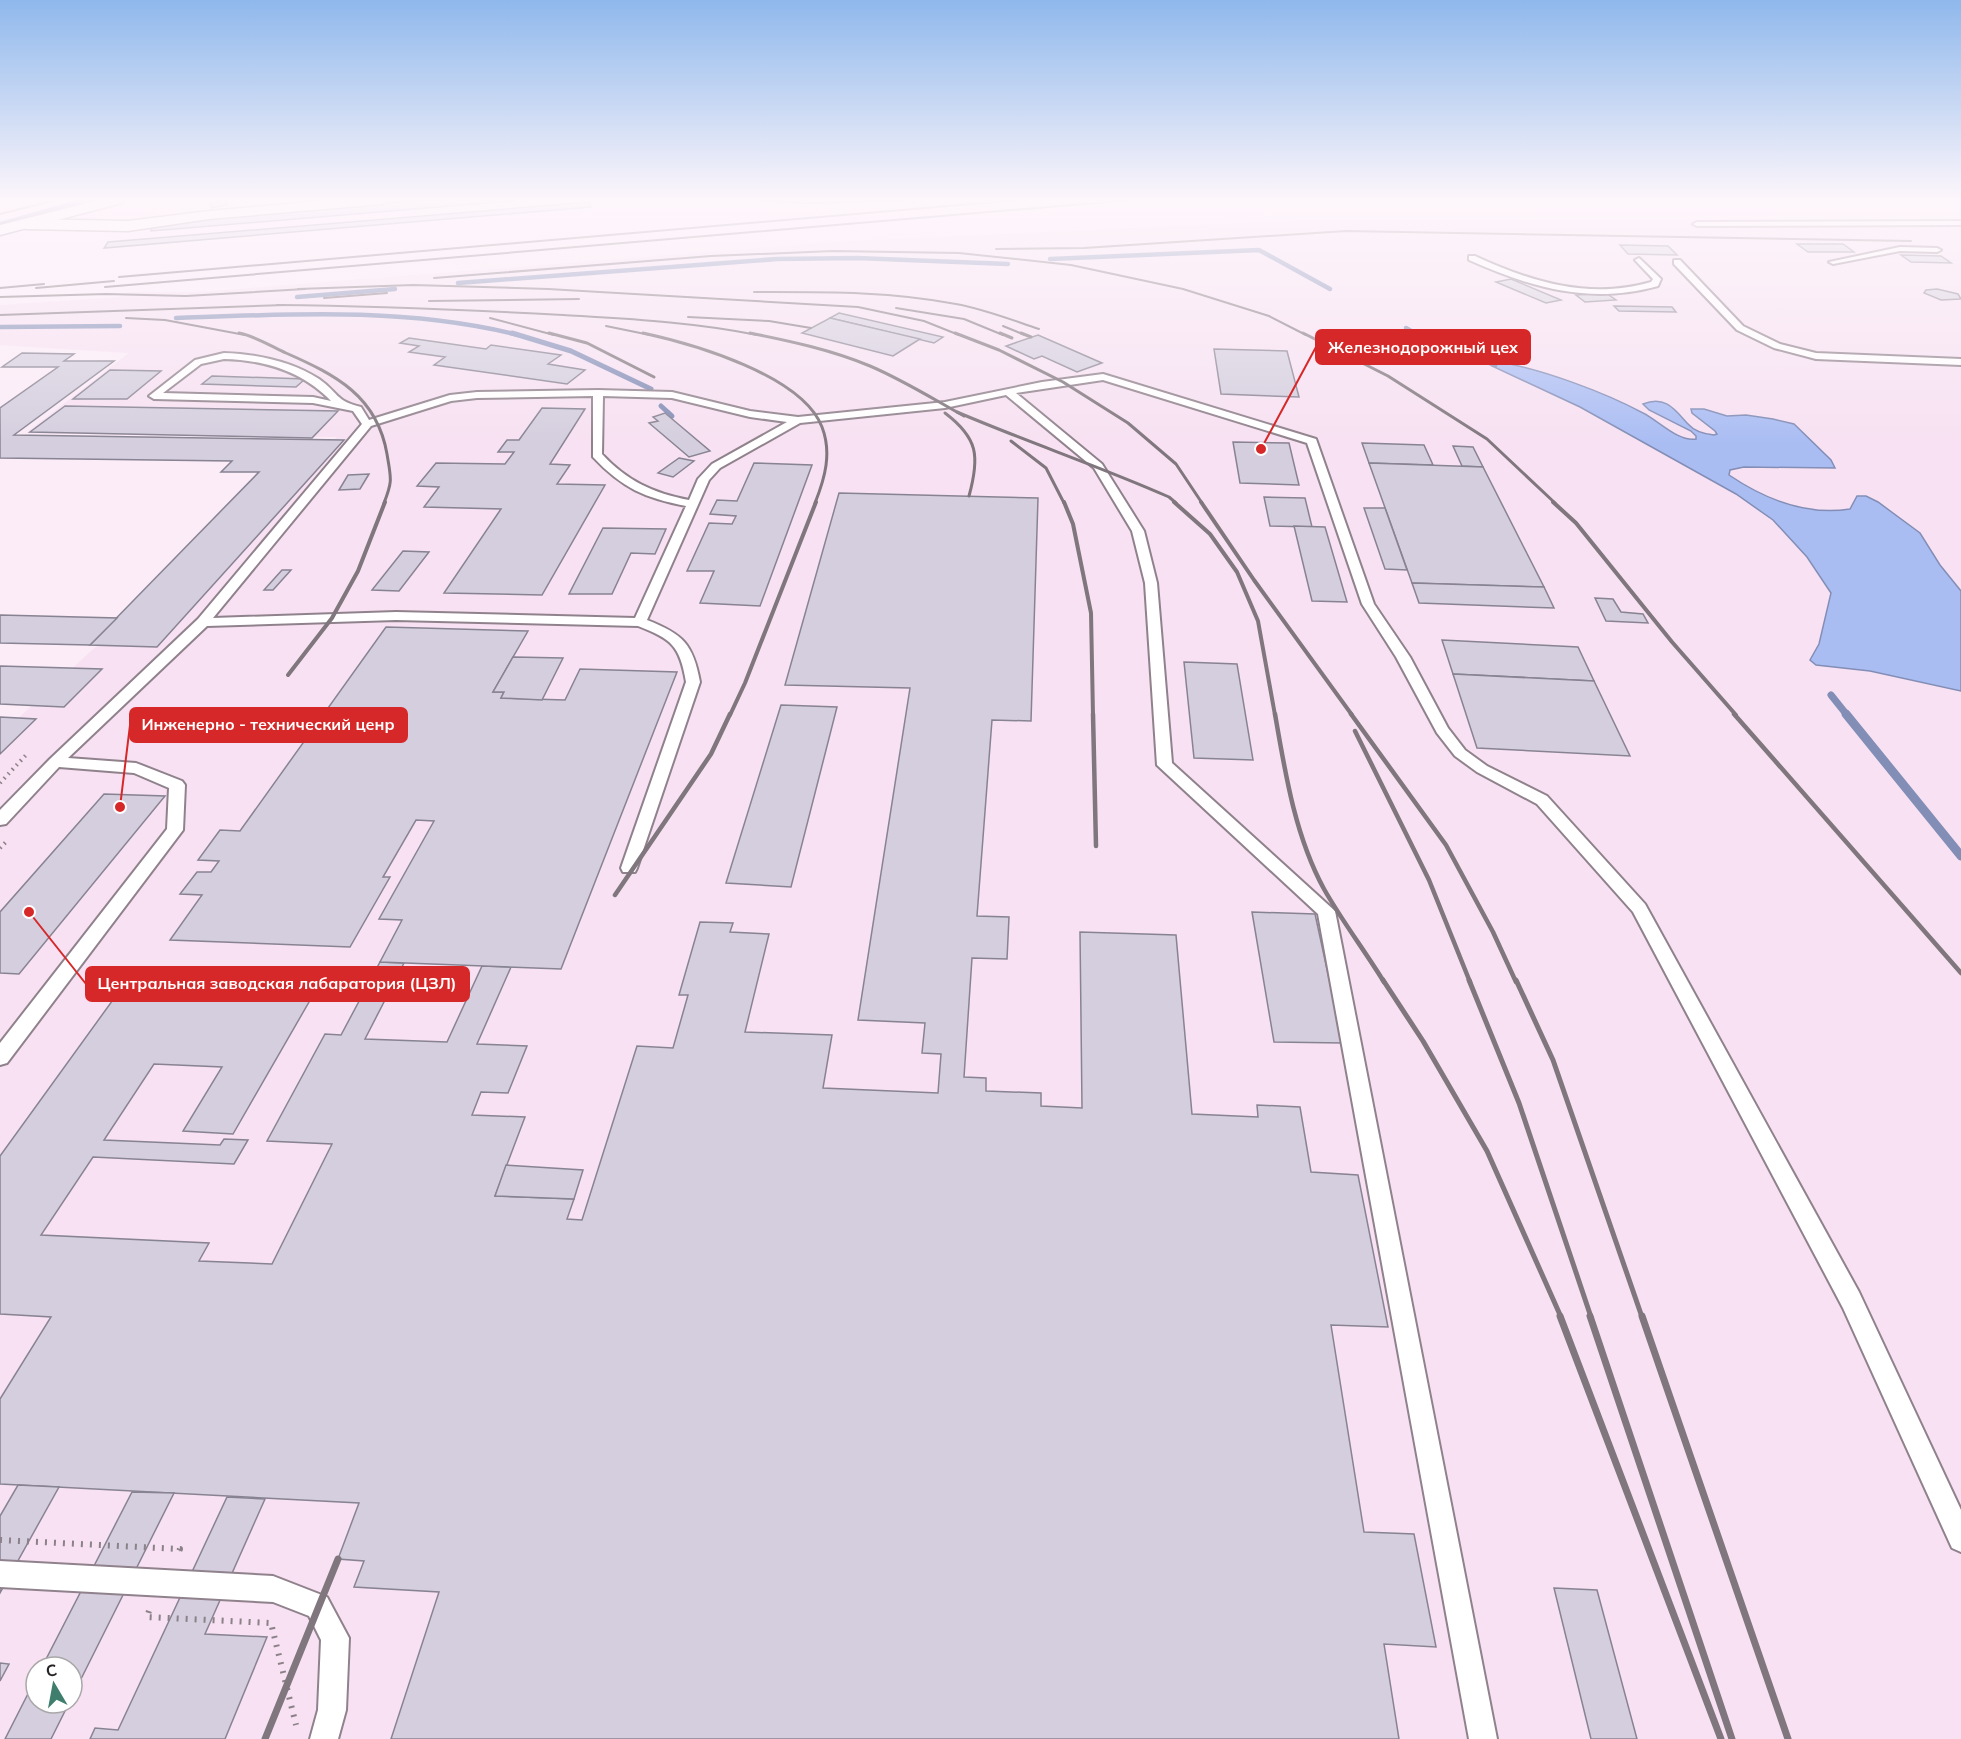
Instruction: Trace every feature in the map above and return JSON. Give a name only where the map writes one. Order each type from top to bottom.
[{"type":"lane","points":[[1528,281],[1567,290],[1597,291],[1626,291],[1655,284],[1656,281]]},
{"type":"lane","points":[[1695,281],[1740,328],[1777,346],[1816,356],[1961,362]]},
{"type":"lane","points":[[342,406],[311,378],[255,357],[239,356],[218,356],[200,361],[154,396],[313,400],[342,406],[357,409],[367,424]]},
{"type":"lane","points":[[0,820],[55,762],[203,622],[367,424],[450,398],[477,395],[597,393],[672,395],[750,414],[798,420],[903,410],[1009,393],[1042,385],[1103,377],[1312,441],[1368,604],[1403,657],[1443,730],[1460,753],[1482,769],[1542,800],[1639,908],[1851,1300],[1961,1539]]},
{"type":"lane","points":[[597,393],[597,455],[615,476],[650,496],[691,504]]},
{"type":"lane","points":[[1009,393],[1098,466],[1138,531],[1151,583],[1165,765],[1326,911],[1483,1739]]},
{"type":"lane","points":[[640,622],[704,479],[716,466],[798,420]]},
{"type":"lane","points":[[203,622],[396,616],[640,622],[671,634],[689,654],[693,682],[629,868]]},
{"type":"lane","points":[[0,1058],[175,830],[177,784],[136,768],[55,762]]},
{"type":"lane","points":[[0,1574],[273,1589],[318,1606],[335,1638],[332,1710],[324,1739]]},
{"type":"path","points":[[0,783],[26,755]]},
{"type":"shaded area","points":[[336,281],[1961,281],[1961,1739],[0,1739],[0,735],[90,652],[337,437],[26,433],[129,353],[0,345],[0,305],[119,297],[128,292],[198,292]]},
{"type":"water","points":[[1500,362],[1535,370],[1592,390],[1643,413],[1676,434],[1689,439],[1696,439],[1696,436],[1691,431],[1649,410],[1643,404],[1658,401],[1669,405],[1693,429],[1710,435],[1717,434],[1692,413],[1691,409],[1704,409],[1727,416],[1746,415],[1794,424],[1831,460],[1835,468],[1744,467],[1730,470],[1729,475],[1772,499],[1802,508],[1834,511],[1850,509],[1857,496],[1866,496],[1878,502],[1920,533],[1940,565],[1961,591],[1961,691],[1870,671],[1816,665],[1810,660],[1819,644],[1831,593],[1807,557],[1773,520],[1736,494],[1580,407],[1492,366]]},
{"type":"building","points":[[1516,281],[1561,300],[1546,303],[1496,282]]},
{"type":"building","points":[[1937,289],[1958,294],[1961,299],[1941,300],[1924,293],[1926,290]]},
{"type":"building","points":[[1606,293],[1616,300],[1585,302],[1576,295]]},
{"type":"building","points":[[1614,306],[1672,307],[1676,312],[1619,311]]},
{"type":"building","points":[[839,313],[943,337],[934,343],[830,318]]},
{"type":"building","points":[[830,318],[920,339],[893,356],[802,333]]},
{"type":"building","points":[[1038,335],[1102,363],[1077,372],[1042,356],[1034,359],[1006,346]]},
{"type":"building","points":[[409,338],[486,349],[491,345],[561,355],[548,364],[585,370],[567,384],[434,365],[445,357],[409,352],[419,346],[400,343]]},
{"type":"building","points":[[1214,349],[1287,351],[1299,397],[1221,394]]},
{"type":"building","points":[[22,353],[74,354],[64,361],[114,361],[14,435],[344,440],[157,647],[90,645],[259,472],[221,472],[232,461],[0,458],[0,408],[58,367],[2,367]]},
{"type":"building","points":[[110,370],[161,371],[127,399],[73,399]]},
{"type":"building","points":[[212,376],[305,379],[296,387],[202,384]]},
{"type":"building","points":[[65,406],[338,411],[312,438],[30,432]]},
{"type":"building","points":[[542,408],[585,409],[550,464],[570,465],[557,484],[605,485],[542,595],[444,593],[501,509],[424,507],[439,487],[417,486],[436,463],[505,464],[514,452],[498,452],[507,440],[519,440]]},
{"type":"building","points":[[665,413],[710,451],[689,457],[649,423],[658,421],[653,417]]},
{"type":"building","points":[[1233,442],[1289,443],[1299,485],[1240,483]]},
{"type":"building","points":[[1362,443],[1424,445],[1433,465],[1369,463]]},
{"type":"building","points":[[1453,446],[1473,447],[1483,467],[1462,466]]},
{"type":"building","points":[[679,458],[694,461],[673,477],[658,473]]},
{"type":"building","points":[[754,463],[812,465],[760,606],[700,603],[714,571],[687,571],[709,523],[732,524],[736,516],[710,514],[717,500],[737,501]]},
{"type":"building","points":[[1369,463],[1483,467],[1544,587],[1412,583]]},
{"type":"building","points":[[369,474],[360,489],[339,490],[348,475]]},
{"type":"building","points":[[839,493],[1038,498],[1031,721],[992,720],[977,916],[1009,917],[1007,959],[972,958],[964,1077],[986,1078],[986,1091],[1041,1093],[1041,1106],[1082,1108],[1080,932],[1176,935],[1192,1114],[1258,1117],[1257,1105],[1300,1107],[1311,1172],[1358,1175],[1388,1327],[1331,1325],[1364,1532],[1414,1534],[1436,1647],[1384,1644],[1399,1739],[391,1739],[439,1592],[354,1587],[364,1561],[338,1559],[359,1503],[0,1484],[0,1399],[51,1317],[0,1314],[0,1156],[136,968],[324,976],[233,1134],[183,1131],[222,1067],[154,1064],[104,1140],[220,1145],[224,1139],[248,1140],[234,1164],[93,1157],[41,1235],[209,1243],[199,1261],[272,1264],[332,1144],[267,1141],[325,1034],[341,1035],[380,962],[404,963],[365,1039],[447,1042],[482,966],[511,967],[477,1044],[527,1046],[508,1093],[481,1092],[472,1115],[525,1117],[495,1196],[574,1199],[567,1219],[582,1220],[637,1046],[673,1048],[688,995],[679,995],[700,922],[733,923],[730,932],[769,934],[745,1032],[832,1035],[823,1088],[938,1093],[941,1054],[922,1053],[925,1023],[858,1020],[910,688],[785,685]]},
{"type":"building","points":[[1264,497],[1305,498],[1312,527],[1270,526]]},
{"type":"building","points":[[1364,508],[1385,508],[1407,570],[1385,569]]},
{"type":"building","points":[[1294,526],[1325,527],[1347,602],[1312,601]]},
{"type":"building","points":[[603,528],[666,529],[655,554],[631,553],[612,594],[569,594]]},
{"type":"building","points":[[403,551],[429,552],[399,591],[372,590]]},
{"type":"building","points":[[282,570],[291,570],[273,590],[264,590]]},
{"type":"building","points":[[1412,583],[1544,587],[1554,608],[1419,603]]},
{"type":"building","points":[[1595,598],[1613,599],[1621,612],[1643,614],[1648,623],[1606,621]]},
{"type":"building","points":[[0,615],[117,618],[90,645],[0,643]]},
{"type":"building","points":[[386,627],[528,631],[493,692],[504,692],[501,698],[565,700],[580,669],[677,672],[561,969],[380,962],[402,920],[379,919],[434,821],[416,820],[383,877],[390,877],[350,947],[170,940],[202,895],[180,894],[197,872],[211,872],[219,861],[198,860],[220,830],[240,831]]},
{"type":"building","points":[[1442,640],[1578,647],[1594,681],[1453,674]]},
{"type":"building","points":[[513,657],[563,658],[542,700],[501,698],[504,692],[493,692]]},
{"type":"building","points":[[1184,662],[1237,664],[1253,760],[1194,758]]},
{"type":"building","points":[[0,666],[102,669],[64,707],[0,704]]},
{"type":"building","points":[[1453,674],[1594,681],[1630,756],[1477,748]]},
{"type":"building","points":[[781,705],[837,707],[791,887],[726,883]]},
{"type":"building","points":[[0,717],[36,719],[0,754]]},
{"type":"building","points":[[104,794],[165,796],[19,974],[0,973],[0,912]]},
{"type":"building","points":[[1252,912],[1315,914],[1343,1043],[1274,1042]]},
{"type":"building","points":[[506,1165],[583,1170],[574,1199],[495,1196]]},
{"type":"building","points":[[18,1485],[59,1487],[0,1593],[0,1516]]},
{"type":"building","points":[[132,1492],[174,1493],[84,1673],[84,1655],[48,1655]]},
{"type":"building","points":[[227,1497],[265,1499],[205,1634],[267,1637],[225,1739],[90,1739],[95,1728],[118,1730]]},
{"type":"building","points":[[1554,1588],[1597,1590],[1637,1739],[1591,1739]]},
{"type":"building","points":[[0,1663],[9,1664],[0,1681]]},
{"type":"building","points":[[24,1702],[24,1715],[63,1715],[51,1739],[5,1739]]},
{"type":"waterway","points":[[458,283],[483,281]]},
{"type":"waterway","points":[[1316,281],[1330,289]]},
{"type":"waterway","points":[[297,297],[395,289]]},
{"type":"waterway","points":[[176,318],[305,314],[391,316],[476,326],[518,335]]},
{"type":"waterway","points":[[0,327],[120,326]]},
{"type":"waterway","points":[[1406,328],[1418,335]]},
{"type":"waterway","points":[[512,333],[571,351],[651,389]]},
{"type":"waterway","points":[[1416,333],[1495,365]]},
{"type":"waterway","points":[[661,406],[672,416]]},
{"type":"waterway","points":[[1831,695],[1847,715]]},
{"type":"waterway","points":[[1846,714],[1961,856]]},
{"type":"railway","points":[[36,288],[112,281]]},
{"type":"railway","points":[[105,287],[174,281]]},
{"type":"railway","points":[[1146,281],[1183,289],[1269,316],[1306,335]]},
{"type":"railway","points":[[0,288],[44,284]]},
{"type":"railway","points":[[298,289],[413,285],[548,289],[858,307],[924,321],[959,335]]},
{"type":"railway","points":[[0,297],[106,294],[186,296],[305,289]]},
{"type":"railway","points":[[754,292],[855,293],[931,300],[977,309],[1039,329]]},
{"type":"railway","points":[[324,298],[387,293]]},
{"type":"railway","points":[[429,301],[579,299]]},
{"type":"railway","points":[[277,305],[283,305]]},
{"type":"railway","points":[[0,315],[283,305]]},
{"type":"railway","points":[[283,305],[420,308],[612,318],[685,324],[757,335]]},
{"type":"railway","points":[[896,308],[964,319],[1003,335]]},
{"type":"railway","points":[[688,317],[769,321],[811,328]]},
{"type":"railway","points":[[126,318],[165,320],[245,335]]},
{"type":"railway","points":[[490,318],[554,335]]},
{"type":"railway","points":[[606,326],[650,335]]},
{"type":"railway","points":[[1003,326],[1025,335]]},
{"type":"railway","points":[[239,333],[257,339],[321,370],[352,390],[364,402],[382,434],[387,454],[390,479],[384,503]]},
{"type":"railway","points":[[549,333],[587,343],[654,377]]},
{"type":"railway","points":[[643,333],[689,345],[744,365],[770,377],[793,392],[811,408],[822,427],[827,446],[824,475],[815,503]]},
{"type":"railway","points":[[750,333],[811,346],[856,360],[894,377],[964,416]]},
{"type":"railway","points":[[955,333],[999,350],[1063,382],[1128,423],[1176,464],[1202,503]]},
{"type":"railway","points":[[1000,333],[1012,338]]},
{"type":"railway","points":[[1021,333],[1031,337]]},
{"type":"railway","points":[[1303,333],[1388,376],[1487,439],[1555,503]]},
{"type":"railway","points":[[957,412],[1143,486],[1169,497],[1176,503]]},
{"type":"railway","points":[[945,413],[964,431],[974,449],[975,470],[969,496]]},
{"type":"railway","points":[[1011,441],[1046,468],[1064,503]]},
{"type":"railway","points":[[288,675],[332,618],[358,571],[385,502]]},
{"type":"railway","points":[[730,715],[745,683],[816,502]]},
{"type":"railway","points":[[1064,502],[1073,524],[1091,613],[1093,715]]},
{"type":"railway","points":[[1174,502],[1210,534],[1237,572],[1258,621],[1275,715]]},
{"type":"railway","points":[[1201,502],[1254,580],[1352,715]]},
{"type":"railway","points":[[1553,502],[1576,523],[1672,642],[1736,715]]},
{"type":"railway","points":[[615,895],[711,754],[730,714]]},
{"type":"railway","points":[[1093,714],[1096,846]]},
{"type":"railway","points":[[1275,714],[1292,803],[1314,869],[1331,901],[1384,982]]},
{"type":"railway","points":[[1351,714],[1446,845],[1493,932],[1516,982]]},
{"type":"railway","points":[[1734,714],[1961,973]]},
{"type":"railway","points":[[1355,731],[1429,880],[1470,982]]},
{"type":"railway","points":[[1383,980],[1423,1041],[1487,1151],[1561,1317]]},
{"type":"railway","points":[[1469,980],[1519,1103],[1591,1317]]},
{"type":"railway","points":[[1516,980],[1553,1060],[1642,1317]]},
{"type":"railway","points":[[1560,1316],[1721,1739]]},
{"type":"railway","points":[[1590,1316],[1732,1739]]},
{"type":"railway","points":[[1642,1316],[1788,1739]]},
{"type":"railway","points":[[265,1739],[338,1559]]},
{"type":"place","name":"Железнодорожный цех","points":[[1261,449]]},
{"type":"place","name":"Инженерно - технический ценр","points":[[120,807]]},
{"type":"place","name":"Центральная заводская лабаратория (ЦЗЛ)","points":[[29,912]]}]
